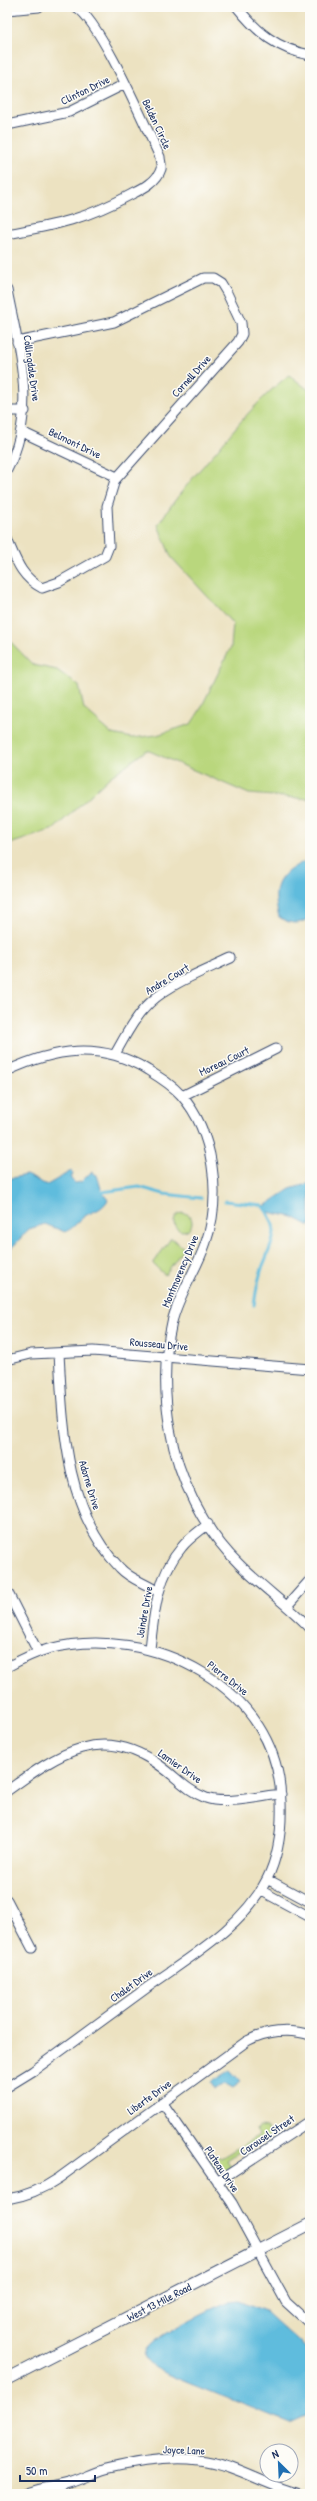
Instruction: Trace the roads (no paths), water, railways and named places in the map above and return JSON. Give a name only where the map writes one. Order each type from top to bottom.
[{"type":"street","points":[[7,10],[39,7]]},
{"type":"street","name":"Belden Circle","points":[[7,234],[63,224],[92,215],[144,188],[156,179],[161,168],[160,157],[125,84],[86,15],[76,7]]},
{"type":"street","points":[[237,7],[268,40],[294,52],[310,55]]},
{"type":"street","name":"Clinton Drive","points":[[7,124],[69,112],[125,84]]},
{"type":"street","name":"Cornell Drive","points":[[7,539],[19,567],[30,582],[42,588],[79,571],[105,556],[109,546],[107,506],[117,477],[240,338],[241,323],[221,283],[213,278],[202,278],[114,322],[17,342]]},
{"type":"street","name":"Collingdale Drive","points":[[7,290],[17,342],[25,412],[22,432],[8,465]]},
{"type":"street","points":[[7,411],[25,412]]},
{"type":"street","name":"Belmont Drive","points":[[22,432],[117,477]]},
{"type":"street","name":"Andre Court","points":[[114,1054],[130,1026],[143,1009],[161,994],[231,958]]},
{"type":"street","name":"Moreau Court","points":[[182,1096],[276,1049]]},
{"type":"street","name":"Montmorency Drive","points":[[7,1072],[29,1061],[62,1051],[92,1051],[114,1054],[140,1065],[165,1080],[182,1096],[200,1123],[207,1144],[214,1186],[213,1212],[204,1247],[176,1308],[165,1371],[170,1429],[182,1477],[208,1524],[238,1563],[310,1628]]},
{"type":"street","name":"Rousseau Drive","points":[[7,1360],[31,1354],[93,1351],[310,1369]]},
{"type":"street","name":"Adorne Drive","points":[[59,1353],[63,1425],[68,1455],[77,1490],[90,1525],[100,1546],[120,1569],[134,1581],[158,1592]]},
{"type":"street","name":"Joindre Drive","points":[[150,1649],[158,1592],[162,1582],[182,1547],[208,1524]]},
{"type":"street","points":[[287,1606],[310,1580]]},
{"type":"street","points":[[7,1591],[38,1652]]},
{"type":"street","name":"Pierre Drive","points":[[7,1667],[50,1648],[86,1644],[122,1644],[150,1649],[188,1663],[220,1684],[242,1704],[258,1722],[269,1743],[277,1764],[281,1794],[281,1820],[277,1851],[267,1879],[260,1890]]},
{"type":"street","name":"Lamier Drive","points":[[7,1791],[49,1761],[69,1750],[83,1746],[107,1744],[122,1747],[140,1754],[162,1767],[190,1790],[206,1798],[225,1800],[281,1794]]},
{"type":"street","points":[[267,1879],[310,1902]]},
{"type":"street","points":[[260,1890],[310,1917]]},
{"type":"street","name":"Chalet Drive","points":[[7,2087],[33,2071],[216,1937],[240,1916],[260,1890]]},
{"type":"street","points":[[7,1900],[32,1948]]},
{"type":"street","name":"Liberte Drive","points":[[7,2199],[20,2197],[46,2187],[255,2036],[282,2031],[310,2035]]},
{"type":"street","name":"Plateau Drive","points":[[162,2102],[232,2203],[286,2302],[310,2324]]},
{"type":"street","name":"Carousel Street","points":[[217,2182],[310,2121]]},
{"type":"street","name":"West 13 Mile Road","points":[[7,2379],[258,2252],[310,2224]]},
{"type":"street","name":"Joyce Lane","points":[[24,2494],[46,2486],[65,2484],[105,2469],[163,2460],[199,2460],[227,2466],[287,2491],[300,2494]]},
{"type":"street","name":"Joyce Lane","points":[[52,2494],[65,2484]]},
{"type":"water","points":[[310,859],[310,917],[298,923],[287,921],[279,917],[276,896],[277,888],[280,880],[285,874],[291,869]]},
{"type":"water","points":[[71,1171],[73,1173],[71,1179],[75,1183],[81,1182],[91,1172],[97,1175],[102,1192],[108,1200],[105,1204],[85,1216],[71,1229],[65,1232],[45,1224],[29,1229],[7,1253],[7,1179],[26,1175],[47,1185]]},
{"type":"water","points":[[310,1183],[310,1226],[293,1217],[268,1212],[263,1207],[290,1189]]},
{"type":"water","points":[[230,2070],[241,2082],[233,2088],[226,2084],[214,2089],[211,2082]]},
{"type":"water","points":[[239,2300],[265,2311],[310,2352],[310,2414],[290,2423],[164,2373],[151,2365],[146,2359],[145,2352],[149,2346],[169,2331],[222,2304]]},
{"type":"waterway","points":[[102,1192],[139,1187],[164,1194],[201,1198]]},
{"type":"waterway","points":[[225,1201],[262,1205],[268,1213],[274,1228],[273,1240],[261,1273],[254,1305]]}]
